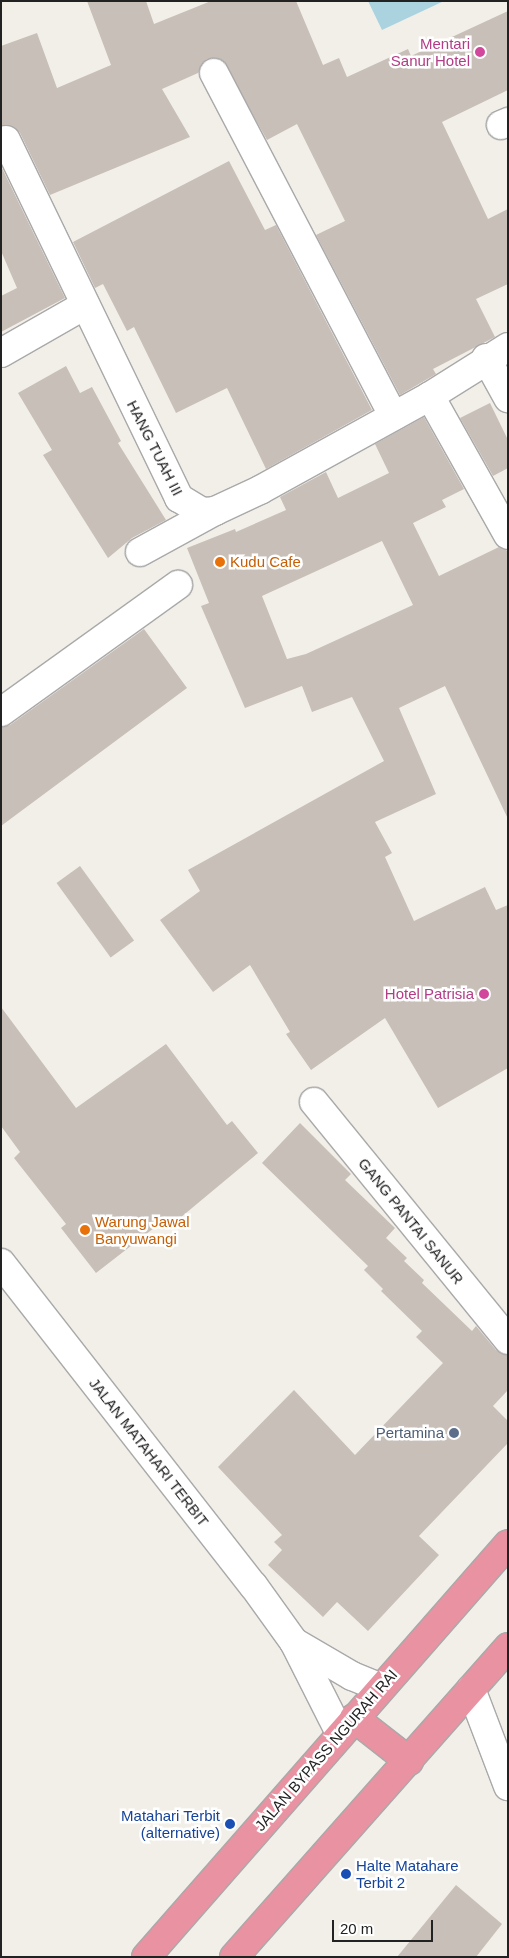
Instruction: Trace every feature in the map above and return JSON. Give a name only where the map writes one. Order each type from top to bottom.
[{"type":"highway","name":"JALAN BYPASS NGURAH RAI","points":[[146,1957],[508,1544]]},
{"type":"highway","points":[[234,1957],[508,1647]]},
{"type":"highway","points":[[347,1726],[409,1761]]},
{"type":"street","points":[[214,74],[393,416]]},
{"type":"street","name":"HANG TUAH III","points":[[6,140],[178,498],[202,512],[215,511]]},
{"type":"street","points":[[1,353],[85,305]]},
{"type":"street","points":[[140,552],[430,396],[497,352],[508,398]]},
{"type":"street","points":[[430,396],[508,535]]},
{"type":"street","points":[[1,712],[178,585]]},
{"type":"street","name":"GANG PANTAI SANUR","points":[[314,1102],[508,1340]]},
{"type":"street","name":"JALAN MATAHARI TERBIT","points":[[1,1264],[136,1433],[294,1642],[347,1726]]},
{"type":"street","name":"JALAN MATAHARI TERBIT","points":[[294,1642],[352,1676],[381,1688]]},
{"type":"street","points":[[471,1689],[508,1786]]},
{"type":"water","points":[[368,1],[444,1],[382,30]]},
{"type":"building","points":[[87,1],[146,1],[154,24],[211,1],[296,1],[323,65],[339,58],[347,77],[408,49],[411,56],[508,11],[508,90],[442,122],[488,219],[508,209],[508,284],[476,299],[495,337],[433,369],[436,374],[400,395],[316,235],[345,221],[297,124],[267,140],[222,60],[207,59],[198,73],[162,89],[190,137],[50,195],[20,133],[14,127],[1,125],[1,46],[37,33],[57,88],[111,65]]},
{"type":"building","points":[[229,161],[265,230],[276,225],[372,410],[266,469],[227,388],[176,413],[134,327],[127,331],[103,284],[95,288],[73,242]]},
{"type":"building","points":[[1,166],[65,298],[1,332],[1,296],[17,288],[1,251]]},
{"type":"building","points":[[66,366],[80,393],[92,387],[121,441],[118,443],[166,520],[132,538],[108,558],[43,455],[52,450],[18,393]]},
{"type":"building","points":[[490,403],[508,440],[508,468],[493,476],[460,418]]},
{"type":"building","points":[[424,417],[464,489],[442,500],[446,507],[413,523],[439,576],[499,547],[508,551],[508,819],[445,686],[399,708],[436,794],[375,822],[392,853],[385,857],[414,921],[485,887],[496,910],[508,905],[508,1068],[438,1108],[385,1018],[311,1070],[286,1034],[290,1032],[250,965],[213,992],[160,920],[200,891],[188,870],[384,761],[352,697],[312,712],[302,686],[245,708],[201,606],[209,603],[187,548],[235,529],[236,532],[286,510],[280,497],[326,472],[338,498],[389,473],[375,444]],"holes":[[[382,541],[413,605],[306,654],[287,659],[262,596]]]},
{"type":"building","points":[[144,629],[187,688],[1,826],[1,727],[10,725]]},
{"type":"building","points":[[80,866],[134,940],[111,957],[57,883]]},
{"type":"building","points":[[1,1007],[76,1108],[166,1044],[227,1125],[232,1121],[258,1153],[168,1228],[163,1221],[96,1273],[61,1228],[66,1224],[14,1158],[20,1152],[1,1126]]},
{"type":"building","points":[[300,1123],[351,1174],[345,1180],[395,1228],[386,1238],[407,1258],[404,1261],[424,1280],[422,1283],[472,1331],[476,1326],[496,1350],[508,1355],[508,1390],[493,1406],[508,1421],[508,1443],[419,1536],[439,1555],[368,1631],[337,1602],[323,1617],[268,1565],[282,1550],[274,1542],[282,1535],[218,1467],[294,1390],[355,1455],[443,1363],[416,1337],[422,1331],[381,1291],[383,1289],[364,1270],[368,1266],[262,1163]]},
{"type":"building","points":[[456,1885],[502,1924],[476,1957],[397,1957]]},
{"type":"place","name":"Mentari Sanur Hotel","points":[[480,52]]},
{"type":"place","name":"Kudu Cafe","points":[[220,562]]},
{"type":"place","name":"Hotel Patrisia","points":[[484,994]]},
{"type":"place","name":"Warung Jawal Banyuwangi","points":[[85,1230]]},
{"type":"place","name":"Pertamina","points":[[454,1433]]},
{"type":"place","name":"Matahari Terbit (alternative)","points":[[230,1824]]},
{"type":"place","name":"Halte Matahare Terbit 2","points":[[346,1874]]}]
